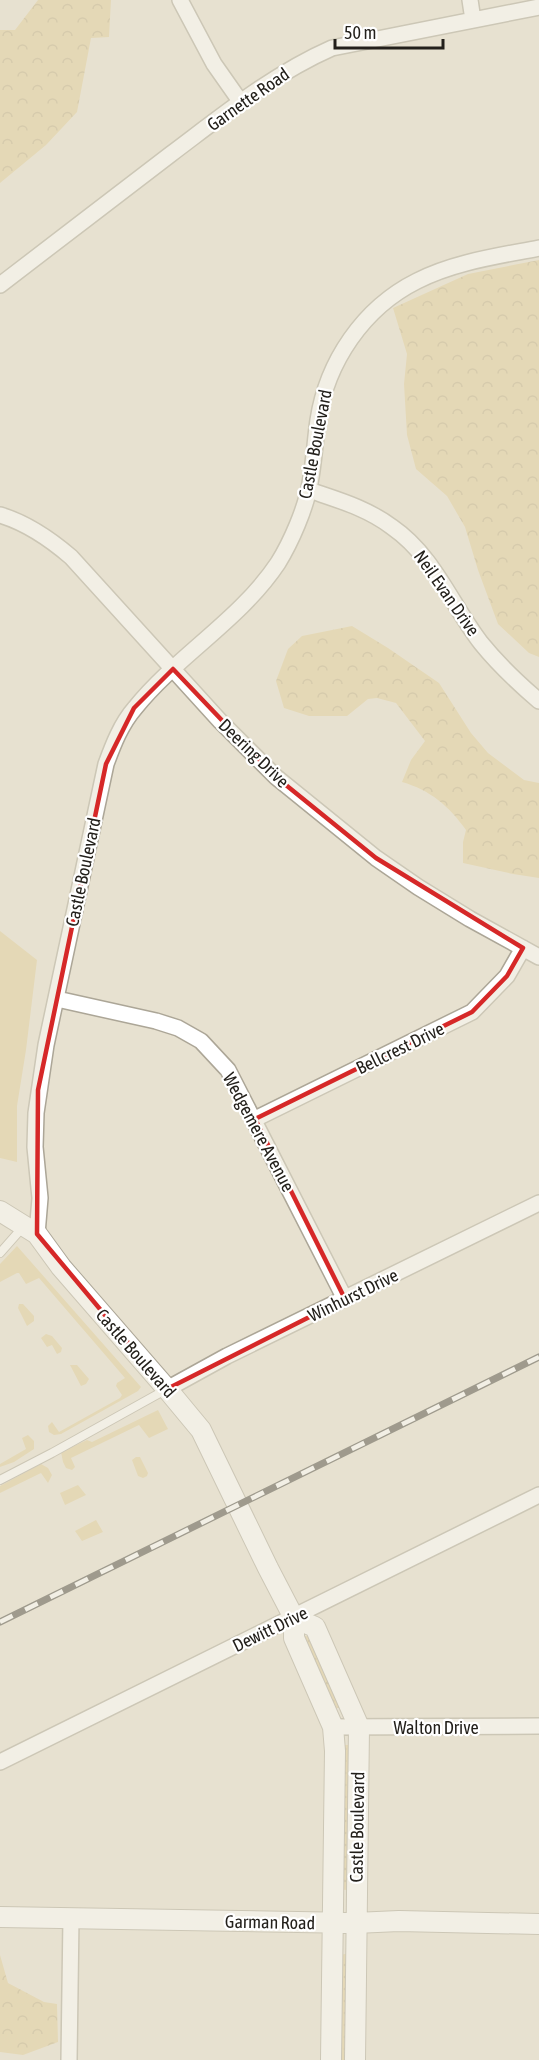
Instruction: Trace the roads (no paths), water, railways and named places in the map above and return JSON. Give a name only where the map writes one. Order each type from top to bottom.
[{"type":"street","points":[[180,0],[214,64],[240,101]]},
{"type":"street","points":[[470,0],[473,20]]},
{"type":"street","name":"Garnette Road","points":[[0,285],[240,101],[284,72],[332,48],[539,7]]},
{"type":"street","name":"Castle Boulevard","points":[[331,2060],[335,1751],[333,1727],[294,1638],[294,1618],[201,1430],[31,1230],[40,1198],[35,1147],[36,1113],[46,1045],[106,764],[120,731],[134,708],[240,608],[261,586],[278,562],[293,534],[309,490],[323,394],[354,332],[397,293],[417,281],[446,269],[539,248]]},
{"type":"street","name":"Neil Evan Drive","points":[[309,490],[376,516],[409,541],[433,568],[481,643],[517,682],[539,701]]},
{"type":"street","name":"Deering Drive","points":[[0,515],[26,525],[71,557],[276,777],[376,858],[470,919],[539,957]]},
{"type":"street","name":"Bellcrest Drive","points":[[255,1119],[472,1012],[507,976],[523,948]]},
{"type":"street","name":"Wedgemere Avenue","points":[[57,999],[156,1021],[189,1034],[212,1051],[228,1070],[255,1119],[345,1299]]},
{"type":"street","name":"Winhurst Drive","points":[[167,1389],[227,1356],[539,1203]]},
{"type":"street","points":[[0,1211],[31,1230]]},
{"type":"street","name":"Dewitt Drive","points":[[0,1762],[539,1495]]},
{"type":"street","name":"Castle Boulevard","points":[[294,1618],[315,1627],[359,1727],[355,2060]]},
{"type":"street","name":"Walton Drive","points":[[333,1727],[539,1726]]},
{"type":"street","name":"Garman Road","points":[[0,1917],[539,1924]]},
{"type":"street","points":[[69,2060],[71,1918]]},
{"type":"lane","points":[[0,1253],[31,1230]]},
{"type":"lane","points":[[0,1480],[52,1454],[167,1389]]},
{"type":"railway","points":[[0,1622],[539,1357]]}]
